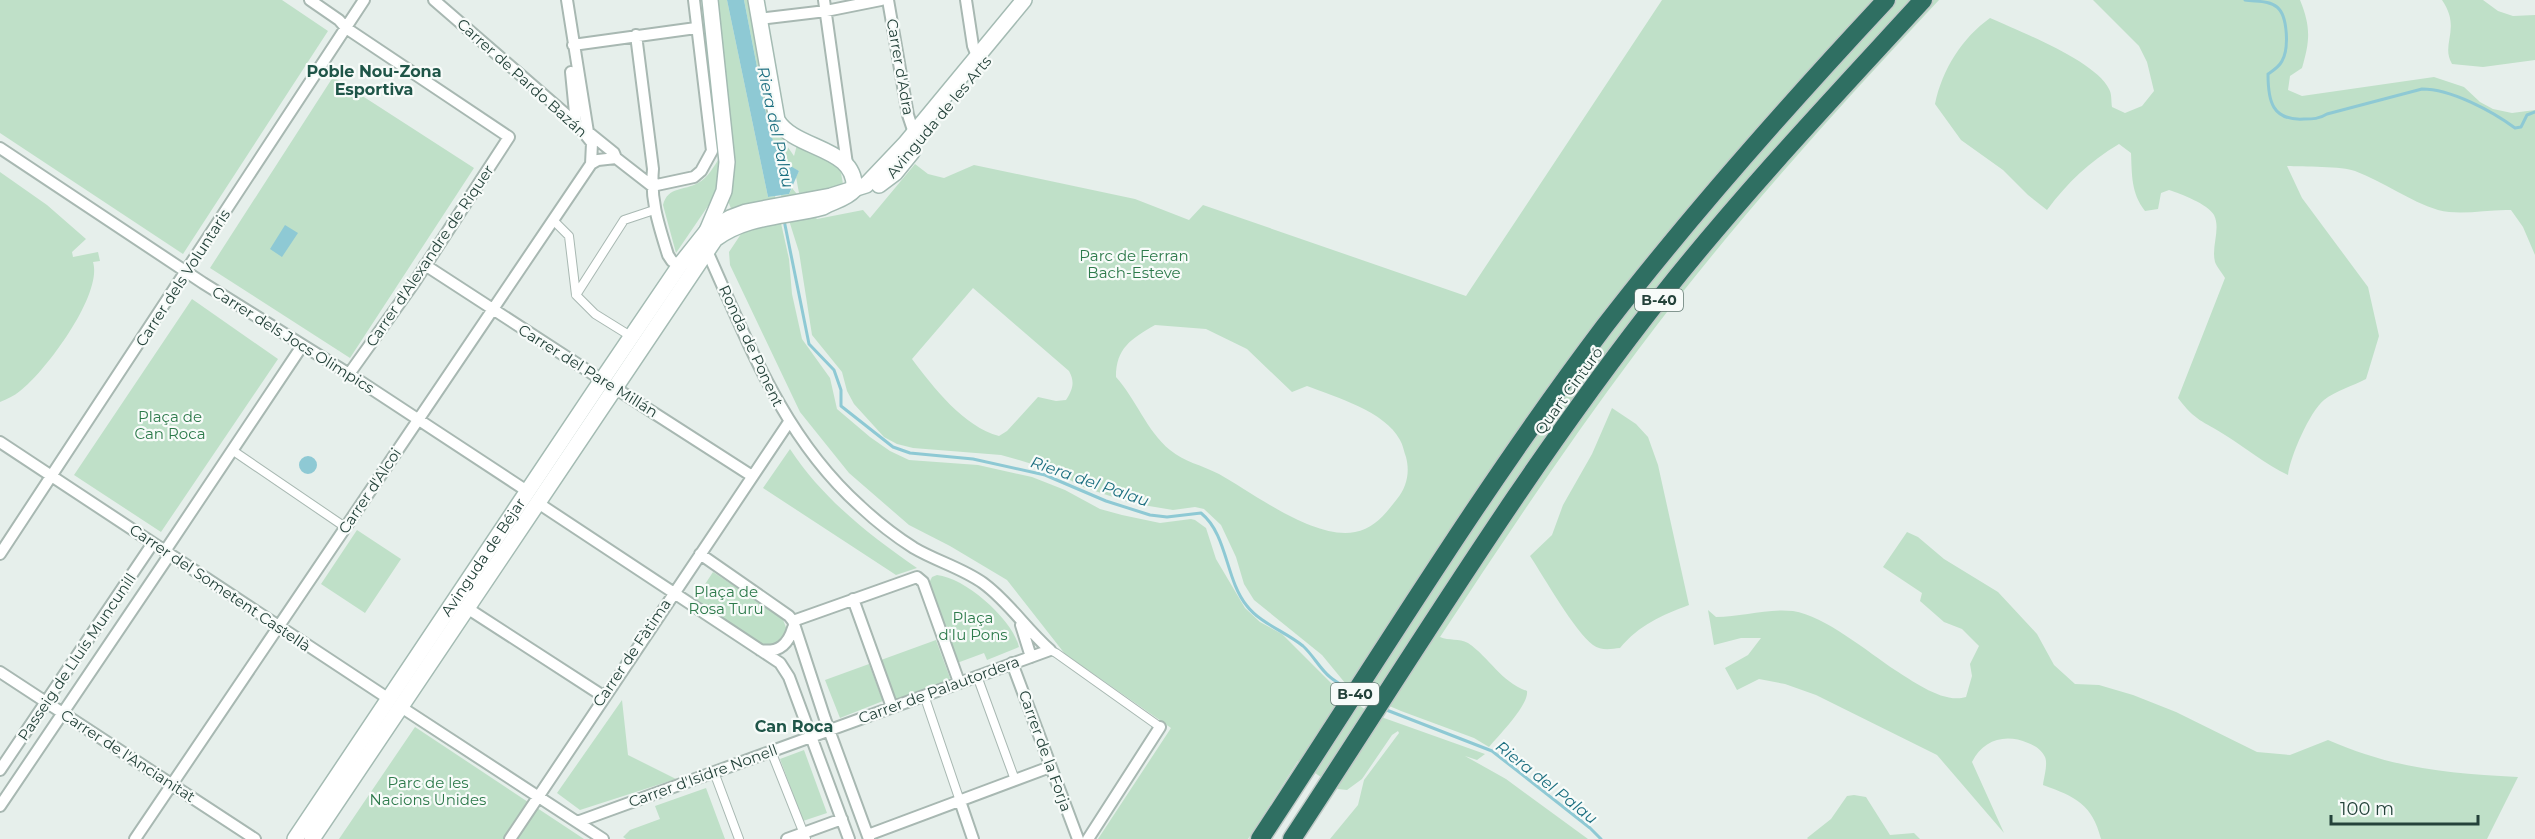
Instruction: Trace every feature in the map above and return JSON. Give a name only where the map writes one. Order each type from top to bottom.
[{"type":"highway","name":"Quart Cinturó","points":[[1260,839],[1516,449],[1631,293],[1762,136],[1886,0]]},
{"type":"highway","name":"Quart Cinturó","points":[[1292,839],[1429,626],[1569,421],[1665,292],[1749,191],[1923,0]]},
{"type":"main road","name":"Ronda de Ponent","points":[[707,231],[723,191],[727,162],[710,0]]},
{"type":"main road","points":[[746,217],[814,206],[852,177],[782,128],[777,120],[756,0]]},
{"type":"main road","name":"Avinguda de les Arts","points":[[852,177],[866,185],[878,174],[1024,0]]},
{"type":"main road","name":"Avinguda de les Arts","points":[[814,206],[853,200],[871,191],[895,173],[1036,0]]},
{"type":"main road","name":"Avinguda de Béjar","points":[[295,839],[467,608],[538,503],[608,384],[632,337],[675,267],[707,231],[730,218],[746,217]]},
{"type":"main road","name":"Avinguda de Béjar","points":[[312,839],[527,491],[608,384],[654,330],[715,239],[746,217]]},
{"type":"main road","name":"Avinguda de Béjar","points":[[654,330],[662,307],[675,287],[675,267]]},
{"type":"street","points":[[310,0],[339,20],[346,28]]},
{"type":"street","name":"Carrer dels Voluntaris","points":[[0,554],[188,272],[364,0]]},
{"type":"street","name":"Carrer de Pardo Bazán","points":[[434,0],[576,123],[592,143],[591,164]]},
{"type":"street","points":[[562,0],[576,123]]},
{"type":"street","points":[[567,0],[573,45],[696,28]]},
{"type":"street","points":[[652,186],[694,177],[710,159],[712,151],[694,0]]},
{"type":"street","points":[[759,19],[825,5],[881,0]]},
{"type":"street","name":"Carrer d'Adra","points":[[888,0],[908,115],[914,133]]},
{"type":"street","points":[[966,0],[977,56]]},
{"type":"street","points":[[825,5],[852,177]]},
{"type":"street","name":"Carrer d'Alexandre de Riquer","points":[[346,28],[509,137],[350,374]]},
{"type":"street","points":[[636,35],[653,169],[654,210],[675,267]]},
{"type":"street","name":"Carrer de Pardo Bazán","points":[[573,45],[588,132],[614,153],[616,158],[652,186]]},
{"type":"street","name":"Carrer dels Jocs Olimpics","points":[[0,148],[527,491]]},
{"type":"street","points":[[591,164],[598,160],[616,158]]},
{"type":"street","name":"Carrer d'Alcoi","points":[[135,839],[591,164]]},
{"type":"street","points":[[576,295],[624,220],[654,210]]},
{"type":"street","points":[[552,220],[569,236],[576,295],[596,314],[632,337]]},
{"type":"street","name":"Ronda de Ponent","points":[[707,231],[707,251],[755,361],[789,422],[823,467],[860,506],[915,548],[980,581],[1006,604],[1050,650],[1160,728]]},
{"type":"street","name":"Carrer del Pare Millán","points":[[425,265],[752,476]]},
{"type":"street","points":[[0,806],[302,346]]},
{"type":"street","name":"Carrer de Fàtima","points":[[510,839],[603,696],[789,422]]},
{"type":"street","name":"Carrer del Sometent Castellà","points":[[0,442],[277,627],[603,839]]},
{"type":"street","points":[[232,450],[345,527]]},
{"type":"street","points":[[538,503],[760,650],[786,670],[849,839]]},
{"type":"street","name":"Passeig de Lluís Muncunill","points":[[0,770],[153,543]]},
{"type":"street","points":[[700,554],[789,616],[869,837],[1050,767]]},
{"type":"street","points":[[760,650],[769,652],[780,648],[788,641],[793,625],[914,576],[923,582],[959,682]]},
{"type":"street","points":[[853,599],[892,707]]},
{"type":"street","points":[[467,608],[603,696]]},
{"type":"street","name":"Ronda de Ponent","points":[[1021,622],[1031,657]]},
{"type":"street","name":"Carrer de Palautordera","points":[[829,730],[1050,650]]},
{"type":"street","name":"Carrer de la Forja","points":[[1012,663],[1078,839]]},
{"type":"street","name":"Carrer de l'Ancianitat","points":[[0,672],[255,839]]},
{"type":"street","points":[[976,676],[1015,780]]},
{"type":"street","points":[[924,695],[973,839]]},
{"type":"street","points":[[1088,839],[1160,728]]},
{"type":"street","name":"Carrer d'Isidre Nonell","points":[[577,822],[829,730]]},
{"type":"street","points":[[771,751],[805,836]]},
{"type":"street","points":[[714,772],[739,839]]},
{"type":"street","points":[[787,839],[805,836],[842,819]]},
{"type":"green space","points":[[0,0],[282,0],[328,31],[183,254],[0,133]]},
{"type":"green space","points":[[715,0],[727,0],[768,197],[775,196],[789,259],[792,294],[802,339],[830,378],[837,409],[870,437],[890,451],[909,460],[978,465],[1032,477],[1065,490],[1100,509],[1160,523],[1195,520],[1206,528],[1216,559],[1245,608],[1260,622],[1282,634],[1338,690],[1370,713],[1485,754],[1477,760],[1465,756],[1506,779],[1588,839],[1330,839],[1358,805],[1364,780],[1399,733],[1398,731],[1392,735],[1362,779],[1347,790],[1338,789],[1298,761],[1248,839],[1098,839],[1171,728],[1065,654],[1007,580],[909,525],[849,473],[800,412],[730,265],[729,252],[741,234],[728,201]]},
{"type":"green space","points":[[744,0],[749,0],[774,127],[794,156],[797,145],[840,167],[843,184],[836,188],[799,193],[796,177],[799,171],[780,156],[770,134]]},
{"type":"green space","name":"Parc de Ferran Bach-Esteve","points":[[1662,0],[1939,0],[1784,171],[1673,304],[1561,456],[1440,637],[1468,643],[1510,682],[1527,691],[1518,712],[1489,747],[1474,738],[1350,689],[1322,655],[1254,600],[1244,584],[1236,557],[1221,525],[1204,509],[1195,507],[1173,510],[1131,503],[1083,487],[1051,470],[1001,455],[913,448],[897,444],[884,437],[854,404],[847,391],[842,372],[812,335],[799,252],[781,195],[789,194],[792,188],[817,219],[863,210],[870,218],[915,164],[928,174],[944,178],[974,165],[1135,199],[1189,220],[1203,205],[1466,296]],"holes":[[[973,288],[1069,371],[1073,382],[1066,400],[1056,401],[1038,397],[1007,431],[999,436],[974,424],[950,405],[912,359]],[[1155,325],[1206,329],[1247,349],[1292,392],[1307,386],[1345,400],[1383,421],[1400,440],[1406,457],[1407,479],[1400,494],[1384,515],[1368,528],[1339,533],[1321,529],[1284,513],[1219,474],[1175,454],[1154,433],[1116,377],[1119,359],[1126,345]]]},
{"type":"green space","points":[[2093,0],[2300,0],[2308,26],[2307,50],[2302,68],[2290,76],[2288,90],[2302,96],[2434,77],[2464,87],[2480,102],[2493,109],[2512,113],[2535,110],[2535,255],[2523,227],[2511,210],[2447,212],[2417,202],[2376,180],[2349,169],[2287,166],[2302,198],[2368,287],[2379,336],[2366,379],[2328,397],[2319,406],[2307,424],[2297,446],[2288,475],[2200,420],[2189,412],[2178,398],[2225,278],[2215,262],[2217,226],[2211,211],[2194,200],[2169,190],[2161,193],[2158,209],[2145,211],[2135,191],[2131,153],[2119,144],[2080,173],[2047,210],[2003,170],[1961,140],[1935,104],[1948,67],[1962,45],[1990,18],[2056,48],[2089,68],[2109,89],[2112,107],[2125,113],[2142,106],[2154,91],[2147,62],[2139,46]]},
{"type":"green space","points":[[2442,0],[2483,0],[2498,11],[2513,16],[2535,15],[2535,60],[2483,67],[2452,64],[2448,50],[2450,19]]},
{"type":"green space","points":[[333,77],[474,168],[350,358],[210,268]]},
{"type":"green space","points":[[720,157],[724,167],[714,209],[708,206],[676,253],[663,205],[665,199],[677,190],[702,181]]},
{"type":"green space","points":[[0,172],[47,205],[86,239],[72,252],[73,257],[98,252],[100,261],[93,262],[94,276],[89,293],[81,312],[57,350],[31,381],[0,402]]},
{"type":"green space","name":"Plaça de Can Roca","points":[[192,299],[278,359],[161,532],[74,475]]},
{"type":"green space","points":[[1612,408],[1636,424],[1648,437],[1658,465],[1689,605],[1652,622],[1635,633],[1620,648],[1606,649],[1593,645],[1578,629],[1530,556],[1552,535],[1563,505],[1592,454]]},
{"type":"green space","points":[[790,449],[832,500],[881,542],[917,568],[896,575],[763,488]]},
{"type":"green space","points":[[357,530],[401,559],[365,613],[321,584]]},
{"type":"green space","points":[[1907,532],[1918,537],[1944,559],[1998,592],[2037,634],[2054,665],[2075,684],[2099,685],[2133,695],[2176,712],[2257,752],[2290,755],[2328,740],[2352,750],[2421,768],[2518,777],[2487,839],[2101,839],[2093,817],[2081,803],[2043,785],[2046,760],[2040,750],[2019,740],[2003,739],[1996,740],[1982,748],[1972,762],[2004,833],[1937,755],[1816,695],[1785,684],[1759,679],[1737,690],[1725,668],[1748,655],[1761,638],[1741,638],[1714,645],[1708,610],[1716,617],[1793,611],[1832,627],[1929,691],[1948,697],[1966,697],[1972,676],[1970,664],[1979,646],[1962,629],[1944,622],[1920,601],[1922,593],[1883,567]]},
{"type":"green space","name":"Plaça de Rosa Turu","points":[[713,572],[782,617],[787,630],[779,643],[763,647],[694,601]]},
{"type":"green space","name":"Plaça d'Iu Pons","points":[[937,575],[961,584],[987,602],[1008,625],[1019,647],[987,660],[984,653],[957,663],[929,583],[932,577]]},
{"type":"green space","points":[[936,640],[950,678],[948,682],[898,700],[894,698],[881,660]]},
{"type":"green space","points":[[869,664],[883,701],[840,718],[825,680]]},
{"type":"green space","points":[[622,700],[628,755],[676,779],[580,810],[557,793]]},
{"type":"green space","name":"Parc de les Nacions Unides","points":[[415,727],[584,839],[339,839]]},
{"type":"green space","points":[[804,750],[827,813],[803,821],[780,759]]},
{"type":"green space","points":[[706,788],[725,839],[626,839],[623,837],[630,830],[660,819],[655,806]]},
{"type":"green space","points":[[1847,796],[1866,797],[1890,835],[1914,833],[1920,839],[1807,838],[1831,819]]},
{"type":"water","name":"Riera del Palau","points":[[727,0],[744,0],[770,134],[787,164],[799,171],[789,194],[768,197]]},
{"type":"water","points":[[285,225],[298,233],[282,257],[270,249]]},
{"type":"water","points":[[308,456],[314,459],[317,465],[314,471],[308,474],[302,471],[299,465],[302,459]]},
{"type":"waterway","points":[[2245,0],[2266,2],[2281,11],[2285,25],[2286,49],[2282,61],[2268,74],[2271,101],[2279,113],[2285,117],[2293,119],[2321,117],[2422,89],[2446,93],[2471,102],[2515,128],[2521,127],[2527,115],[2535,112]]},
{"type":"waterway","name":"Riera del Palau","points":[[784,220],[809,344],[834,370],[841,390],[841,406],[893,447],[910,453],[973,459],[1045,475],[1106,501],[1150,515],[1167,517],[1201,513],[1216,533],[1234,583],[1252,612],[1303,646],[1326,674],[1349,690]]},
{"type":"waterway","name":"Riera del Palau","points":[[1360,697],[1372,704]]},
{"type":"waterway","name":"Riera del Palau","points":[[1384,709],[1492,751],[1601,839]]},
{"type":"district","name":"Poble Nou-Zona Esportiva","points":[[374,80]]},
{"type":"district","name":"Can Roca","points":[[794,726]]}]
